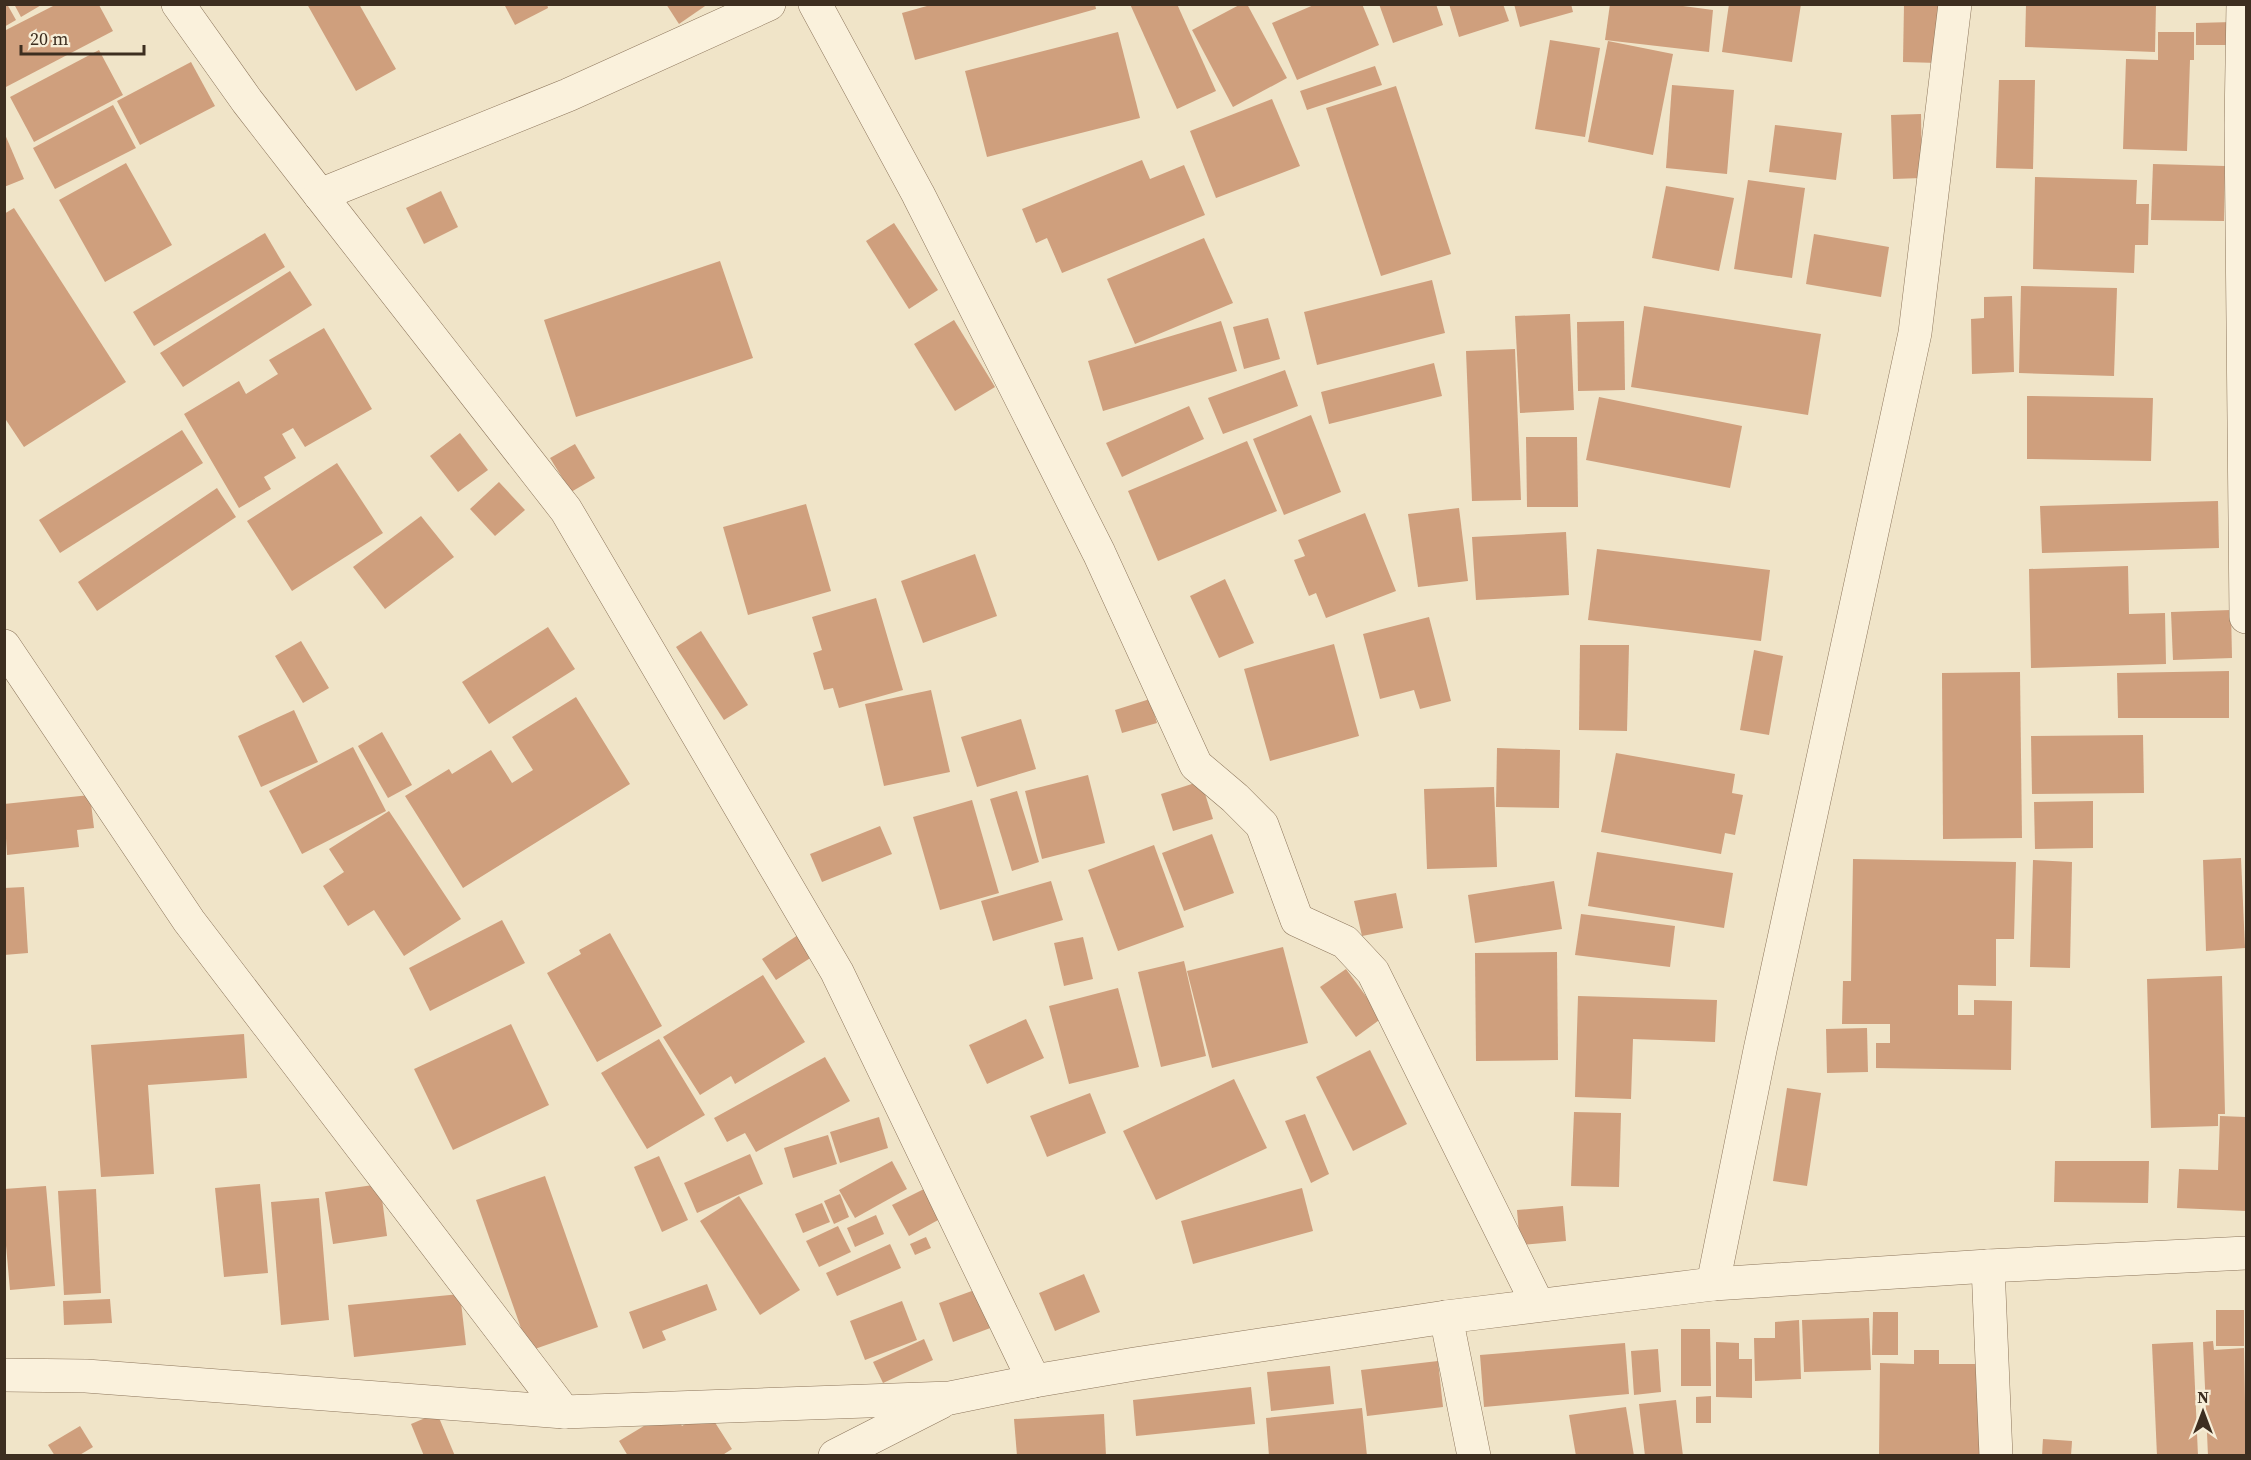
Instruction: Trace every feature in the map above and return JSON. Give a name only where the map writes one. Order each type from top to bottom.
[{"type":"street","points":[[178,4],[320,195],[566,510],[837,972],[1034,1381]]},
{"type":"street","points":[[320,195],[568,94],[769,4]]},
{"type":"street","points":[[815,4],[918,194],[1089,531],[1196,765],[1235,798],[1262,825],[1275,866],[1297,920],[1345,942],[1373,972],[1538,1305]]},
{"type":"street","points":[[1713,1284],[1760,1050],[1915,333],[1955,4]]},
{"type":"street","points":[[2243,4],[2241,125],[2247,617]]},
{"type":"street","points":[[4,646],[189,921],[564,1412]]},
{"type":"street","points":[[4,1375],[86,1376],[564,1412],[950,1398],[1034,1381],[1446,1317],[1713,1284],[1988,1266],[2247,1253]]},
{"type":"street","points":[[1988,1266],[1996,1455]]},
{"type":"street","points":[[1446,1317],[1474,1455]]},
{"type":"street","points":[[835,1455],[950,1398]]},
{"type":"building","points":[[4,4],[7,4],[16,20],[4,27]]},
{"type":"building","points":[[14,4],[43,4],[21,17]]},
{"type":"building","points":[[307,4],[359,4],[396,69],[356,91]]},
{"type":"building","points":[[504,4],[547,4],[548,8],[515,25]]},
{"type":"building","points":[[666,4],[708,4],[679,24]]},
{"type":"building","points":[[934,4],[1095,4],[1096,9],[915,60],[902,13]]},
{"type":"building","points":[[1130,4],[1177,4],[1216,91],[1177,109]]},
{"type":"building","points":[[1241,4],[1247,4],[1287,78],[1233,107],[1192,30]]},
{"type":"building","points":[[1316,4],[1362,4],[1379,45],[1297,80],[1272,23]]},
{"type":"building","points":[[1379,4],[1436,4],[1443,25],[1393,43]]},
{"type":"building","points":[[1449,4],[1503,4],[1509,21],[1459,37]]},
{"type":"building","points":[[1514,4],[1571,4],[1573,12],[1520,27]]},
{"type":"building","points":[[1610,4],[1668,4],[1713,10],[1709,52],[1605,40]]},
{"type":"building","points":[[1729,4],[1801,4],[1792,62],[1722,52]]},
{"type":"building","points":[[1904,4],[1939,4],[1938,63],[1903,62]]},
{"type":"building","points":[[2026,4],[2156,4],[2155,52],[2025,47]]},
{"type":"building","points":[[55,5],[99,5],[113,31],[4,88],[4,31]]},
{"type":"building","points":[[2232,22],[2232,45],[2196,45],[2196,23]]},
{"type":"building","points":[[1118,32],[1140,118],[987,157],[965,71]]},
{"type":"building","points":[[2158,32],[2194,32],[2194,60],[2190,60],[2187,151],[2123,149],[2126,59],[2158,60]]},
{"type":"building","points":[[1550,40],[1600,48],[1585,137],[1535,129]]},
{"type":"building","points":[[1608,41],[1673,54],[1653,155],[1588,142]]},
{"type":"building","points":[[99,50],[123,95],[34,142],[10,97]]},
{"type":"building","points":[[191,62],[215,106],[140,145],[117,101]]},
{"type":"building","points":[[1375,66],[1382,85],[1307,110],[1300,91]]},
{"type":"building","points":[[1999,80],[2035,80],[2033,169],[1996,168]]},
{"type":"building","points":[[1672,85],[1734,90],[1727,174],[1666,168]]},
{"type":"building","points":[[1396,86],[1451,254],[1381,276],[1326,108]]},
{"type":"building","points":[[1272,99],[1300,166],[1216,198],[1190,131]]},
{"type":"building","points":[[113,105],[136,148],[55,189],[33,148]]},
{"type":"building","points":[[1921,114],[1922,178],[1893,179],[1891,115]]},
{"type":"building","points":[[1775,125],[1842,133],[1836,180],[1769,172]]},
{"type":"building","points":[[4,132],[24,179],[4,187]]},
{"type":"building","points":[[1142,160],[1150,179],[1184,165],[1205,215],[1062,273],[1047,238],[1036,243],[1022,209]]},
{"type":"building","points":[[126,163],[172,245],[105,282],[59,200]]},
{"type":"building","points":[[2153,164],[2225,166],[2224,221],[2151,220]]},
{"type":"building","points":[[2035,177],[2137,180],[2136,204],[2149,204],[2148,245],[2135,245],[2134,273],[2033,269]]},
{"type":"building","points":[[1748,180],[1805,188],[1792,278],[1734,269]]},
{"type":"building","points":[[1666,186],[1734,198],[1719,271],[1652,258]]},
{"type":"building","points":[[441,191],[458,227],[424,244],[406,208]]},
{"type":"building","points":[[14,208],[126,382],[24,447],[4,417],[4,214]]},
{"type":"building","points":[[894,223],[938,290],[909,309],[866,241]]},
{"type":"building","points":[[265,233],[285,267],[154,346],[133,312]]},
{"type":"building","points":[[1814,234],[1889,247],[1881,297],[1806,284]]},
{"type":"building","points":[[1204,238],[1233,303],[1135,344],[1107,279]]},
{"type":"building","points":[[720,261],[753,358],[576,417],[544,320]]},
{"type":"building","points":[[290,271],[312,305],[183,387],[160,353]]},
{"type":"building","points":[[1432,280],[1445,333],[1317,365],[1304,312]]},
{"type":"building","points":[[2021,286],[2117,288],[2114,376],[2019,373]]},
{"type":"building","points":[[2012,296],[2014,372],[1972,374],[1971,319],[1984,318],[1984,297]]},
{"type":"building","points":[[1644,306],[1821,334],[1808,415],[1631,387]]},
{"type":"building","points":[[1570,314],[1574,410],[1520,413],[1515,316]]},
{"type":"building","points":[[1268,318],[1280,359],[1244,369],[1233,327]]},
{"type":"building","points":[[954,320],[995,387],[955,411],[914,344]]},
{"type":"building","points":[[1221,321],[1237,371],[1103,411],[1088,361]]},
{"type":"building","points":[[1624,321],[1625,390],[1578,391],[1577,322]]},
{"type":"building","points":[[324,328],[372,409],[305,447],[293,428],[282,434],[296,458],[264,477],[271,489],[239,508],[184,414],[239,381],[246,394],[278,374],[269,360]]},
{"type":"building","points":[[1515,349],[1521,500],[1472,501],[1466,351]]},
{"type":"building","points":[[1434,363],[1442,396],[1329,424],[1321,392]]},
{"type":"building","points":[[1285,370],[1298,406],[1223,434],[1208,398]]},
{"type":"building","points":[[2027,396],[2153,398],[2151,461],[2027,459]]},
{"type":"building","points":[[1599,397],[1742,426],[1730,488],[1586,460]]},
{"type":"building","points":[[1189,406],[1204,439],[1122,477],[1106,443]]},
{"type":"building","points":[[1311,415],[1341,492],[1284,515],[1253,439]]},
{"type":"building","points":[[182,430],[203,463],[60,553],[39,520]]},
{"type":"building","points":[[460,433],[488,470],[458,492],[430,456]]},
{"type":"building","points":[[1526,437],[1577,437],[1578,507],[1527,507]]},
{"type":"building","points":[[1247,441],[1277,511],[1158,561],[1128,491]]},
{"type":"building","points":[[575,444],[595,478],[571,492],[550,458]]},
{"type":"building","points":[[337,463],[383,533],[292,591],[247,521]]},
{"type":"building","points":[[499,482],[525,510],[495,536],[470,509]]},
{"type":"building","points":[[217,488],[236,517],[97,611],[78,582]]},
{"type":"building","points":[[2218,501],[2219,548],[2042,553],[2040,506]]},
{"type":"building","points":[[806,504],[831,591],[748,615],[723,527]]},
{"type":"building","points":[[1459,508],[1468,581],[1418,587],[1408,514]]},
{"type":"building","points":[[1365,513],[1396,591],[1326,618],[1316,593],[1309,596],[1294,560],[1305,556],[1298,540]]},
{"type":"building","points":[[421,516],[454,557],[385,609],[353,567]]},
{"type":"building","points":[[1566,532],[1569,595],[1476,600],[1472,537]]},
{"type":"building","points":[[1597,549],[1770,570],[1761,641],[1588,620]]},
{"type":"building","points":[[975,554],[997,616],[923,643],[901,581]]},
{"type":"building","points":[[2128,566],[2129,614],[2165,613],[2166,664],[2031,668],[2029,569]]},
{"type":"building","points":[[1225,579],[1254,643],[1219,658],[1190,596]]},
{"type":"building","points":[[876,598],[903,690],[839,708],[833,688],[824,690],[813,653],[822,650],[812,617]]},
{"type":"building","points":[[2231,610],[2232,658],[2173,660],[2171,612]]},
{"type":"building","points":[[1429,617],[1451,701],[1420,709],[1414,690],[1380,699],[1363,634]]},
{"type":"building","points":[[548,627],[575,669],[489,724],[462,682]]},
{"type":"building","points":[[701,631],[748,705],[724,720],[676,647]]},
{"type":"building","points":[[301,641],[329,688],[303,703],[275,656]]},
{"type":"building","points":[[1334,644],[1359,736],[1270,761],[1244,669]]},
{"type":"building","points":[[1580,645],[1629,645],[1627,731],[1579,730]]},
{"type":"building","points":[[1754,650],[1783,656],[1769,735],[1740,730]]},
{"type":"building","points":[[2229,671],[2229,718],[2118,718],[2117,673]]},
{"type":"building","points":[[2020,672],[2022,838],[1943,839],[1942,673]]},
{"type":"building","points":[[931,690],[950,772],[884,786],[865,704]]},
{"type":"building","points":[[576,697],[630,784],[463,888],[405,796],[449,769],[452,774],[491,750],[512,783],[533,770],[512,737]]},
{"type":"building","points":[[1150,699],[1157,723],[1122,733],[1115,710]]},
{"type":"building","points":[[294,710],[318,762],[261,787],[238,736]]},
{"type":"building","points":[[1021,719],[1036,769],[977,787],[961,737]]},
{"type":"building","points":[[382,732],[412,785],[388,798],[358,746]]},
{"type":"building","points":[[2143,735],[2144,793],[2032,794],[2031,736]]},
{"type":"building","points":[[353,747],[386,811],[302,854],[269,791]]},
{"type":"building","points":[[1497,748],[1560,750],[1559,808],[1496,807]]},
{"type":"building","points":[[1616,753],[1735,774],[1732,793],[1743,795],[1735,835],[1725,833],[1721,854],[1601,832]]},
{"type":"building","points":[[1088,775],[1105,843],[1042,859],[1025,791]]},
{"type":"building","points":[[1201,781],[1213,819],[1173,831],[1161,794]]},
{"type":"building","points":[[1494,787],[1497,867],[1427,869],[1424,789]]},
{"type":"building","points":[[1017,791],[1039,862],[1012,871],[990,799]]},
{"type":"building","points":[[90,795],[94,828],[77,830],[79,847],[7,855],[4,804]]},
{"type":"building","points":[[972,800],[999,893],[940,910],[913,817]]},
{"type":"building","points":[[2093,801],[2093,848],[2035,849],[2034,802]]},
{"type":"building","points":[[389,811],[461,919],[404,956],[374,910],[348,926],[323,886],[344,872],[329,849]]},
{"type":"building","points":[[880,826],[892,854],[822,882],[810,854]]},
{"type":"building","points":[[1212,834],[1234,893],[1184,911],[1162,853]]},
{"type":"building","points":[[1154,845],[1184,927],[1118,951],[1088,870]]},
{"type":"building","points":[[1597,852],[1733,873],[1724,928],[1588,906]]},
{"type":"building","points":[[2241,858],[2245,948],[2206,951],[2203,860]]},
{"type":"building","points":[[1853,859],[2016,862],[2014,939],[1996,939],[1996,986],[1958,985],[1958,1015],[1974,1015],[1974,1000],[2012,1001],[2011,1070],[1876,1068],[1876,1043],[1890,1043],[1890,1024],[1842,1024],[1843,981],[1851,981]]},
{"type":"building","points":[[2033,860],[2072,862],[2070,968],[2030,967]]},
{"type":"building","points":[[1051,881],[1063,920],[993,941],[981,901]]},
{"type":"building","points":[[1554,881],[1562,929],[1475,943],[1468,895]]},
{"type":"building","points":[[24,887],[28,953],[4,955],[4,888]]},
{"type":"building","points":[[1396,893],[1403,928],[1362,936],[1354,901]]},
{"type":"building","points":[[1581,914],[1675,926],[1670,967],[1575,955]]},
{"type":"building","points":[[502,920],[525,963],[430,1011],[409,968]]},
{"type":"building","points":[[610,933],[662,1026],[597,1062],[547,973],[581,954],[579,950]]},
{"type":"building","points":[[801,933],[815,955],[776,980],[762,959]]},
{"type":"building","points":[[1083,937],[1093,979],[1064,986],[1054,943]]},
{"type":"building","points":[[1283,947],[1308,1043],[1212,1068],[1187,971]]},
{"type":"building","points":[[1557,952],[1558,1060],[1476,1061],[1475,953]]},
{"type":"building","points":[[1184,961],[1206,1056],[1161,1067],[1138,972]]},
{"type":"building","points":[[1346,969],[1382,1018],[1356,1037],[1320,987]]},
{"type":"building","points":[[763,975],[805,1042],[735,1084],[731,1076],[700,1095],[663,1037]]},
{"type":"building","points":[[2222,976],[2225,1114],[2218,1114],[2218,1126],[2151,1128],[2147,979]]},
{"type":"building","points":[[1118,988],[1139,1067],[1069,1084],[1049,1006]]},
{"type":"building","points":[[1578,996],[1717,1000],[1715,1042],[1633,1039],[1631,1099],[1575,1097]]},
{"type":"building","points":[[1026,1019],[1044,1058],[987,1084],[969,1045]]},
{"type":"building","points":[[511,1024],[549,1105],[453,1150],[414,1069]]},
{"type":"building","points":[[1867,1028],[1868,1072],[1827,1073],[1826,1029]]},
{"type":"building","points":[[244,1034],[247,1078],[148,1085],[154,1174],[101,1177],[91,1045]]},
{"type":"building","points":[[659,1039],[705,1115],[647,1149],[601,1073]]},
{"type":"building","points":[[1370,1050],[1407,1124],[1353,1151],[1316,1077]]},
{"type":"building","points":[[825,1057],[850,1101],[756,1152],[745,1133],[727,1142],[714,1118]]},
{"type":"building","points":[[1234,1079],[1267,1148],[1156,1200],[1123,1131]]},
{"type":"building","points":[[1787,1088],[1821,1093],[1807,1186],[1773,1181]]},
{"type":"building","points":[[1090,1093],[1106,1133],[1047,1157],[1030,1116]]},
{"type":"building","points":[[1574,1112],[1621,1113],[1619,1187],[1571,1186]]},
{"type":"building","points":[[1305,1114],[1329,1174],[1311,1183],[1285,1121]]},
{"type":"building","points":[[2220,1116],[2246,1117],[2246,1211],[2177,1208],[2179,1169],[2218,1170]]},
{"type":"building","points":[[879,1117],[888,1148],[840,1163],[830,1132]]},
{"type":"building","points":[[828,1135],[837,1164],[793,1178],[784,1148]]},
{"type":"building","points":[[750,1154],[763,1184],[697,1213],[684,1183]]},
{"type":"building","points":[[659,1156],[688,1220],[662,1232],[634,1167]]},
{"type":"building","points":[[892,1161],[907,1189],[855,1218],[839,1190]]},
{"type":"building","points":[[2055,1161],[2149,1161],[2148,1203],[2054,1202]]},
{"type":"building","points":[[545,1176],[598,1327],[529,1351],[476,1200]]},
{"type":"building","points":[[260,1184],[268,1273],[224,1277],[215,1188]]},
{"type":"building","points":[[380,1184],[387,1236],[333,1244],[325,1192]]},
{"type":"building","points":[[46,1186],[55,1286],[10,1290],[4,1223],[4,1189]]},
{"type":"building","points":[[1302,1188],[1313,1231],[1193,1264],[1181,1221]]},
{"type":"building","points":[[96,1189],[101,1293],[64,1295],[58,1191]]},
{"type":"building","points":[[924,1189],[940,1219],[909,1236],[892,1205]]},
{"type":"building","points":[[840,1194],[849,1217],[834,1224],[824,1201]]},
{"type":"building","points":[[739,1196],[800,1290],[760,1315],[700,1221]]},
{"type":"building","points":[[319,1198],[329,1320],[281,1325],[271,1202]]},
{"type":"building","points":[[822,1203],[830,1222],[803,1233],[795,1214]]},
{"type":"building","points":[[1563,1206],[1566,1241],[1520,1245],[1517,1210]]},
{"type":"building","points":[[876,1215],[884,1234],[855,1247],[847,1228]]},
{"type":"building","points":[[838,1226],[851,1252],[819,1267],[806,1241]]},
{"type":"building","points":[[926,1237],[931,1248],[915,1255],[910,1244]]},
{"type":"building","points":[[890,1244],[901,1268],[837,1296],[826,1273]]},
{"type":"building","points":[[1084,1274],[1100,1312],[1055,1331],[1039,1293]]},
{"type":"building","points":[[707,1284],[717,1310],[662,1331],[666,1340],[643,1349],[629,1312]]},
{"type":"building","points":[[980,1288],[993,1327],[953,1342],[939,1303]]},
{"type":"building","points":[[460,1294],[466,1345],[354,1357],[348,1305]]},
{"type":"building","points":[[110,1299],[112,1323],[64,1325],[63,1301]]},
{"type":"building","points":[[902,1301],[917,1340],[865,1360],[850,1321]]},
{"type":"building","points":[[2216,1310],[2244,1310],[2244,1346],[2216,1346]]},
{"type":"building","points":[[1873,1312],[1898,1312],[1898,1355],[1872,1355]]},
{"type":"building","points":[[1869,1318],[1871,1370],[1804,1372],[1802,1320]]},
{"type":"building","points":[[1799,1320],[1801,1379],[1755,1381],[1754,1338],[1775,1338],[1775,1322]]},
{"type":"building","points":[[1681,1329],[1710,1329],[1711,1386],[1681,1386]]},
{"type":"building","points":[[924,1339],[933,1360],[883,1383],[873,1362]]},
{"type":"building","points":[[2213,1341],[2214,1350],[2244,1348],[2246,1456],[2208,1456],[2203,1342]]},
{"type":"building","points":[[1716,1342],[1739,1343],[1739,1359],[1752,1359],[1752,1398],[1716,1397]]},
{"type":"building","points":[[2193,1342],[2198,1456],[2157,1456],[2152,1344]]},
{"type":"building","points":[[1625,1343],[1629,1394],[1484,1407],[1480,1355]]},
{"type":"building","points":[[1658,1349],[1661,1392],[1634,1395],[1631,1351]]},
{"type":"building","points":[[1914,1350],[1939,1350],[1939,1364],[1979,1364],[1979,1456],[1879,1456],[1880,1363],[1914,1364]]},
{"type":"building","points":[[1438,1361],[1443,1407],[1367,1416],[1361,1370]]},
{"type":"building","points":[[1330,1366],[1334,1404],[1271,1411],[1267,1372]]},
{"type":"building","points":[[1251,1387],[1255,1424],[1136,1436],[1133,1400]]},
{"type":"building","points":[[1711,1396],[1711,1423],[1696,1423],[1696,1397]]},
{"type":"building","points":[[1676,1400],[1683,1456],[1645,1456],[1639,1404]]},
{"type":"building","points":[[1626,1407],[1634,1456],[1576,1456],[1569,1415]]},
{"type":"building","points":[[1362,1408],[1367,1456],[1269,1456],[1266,1418]]},
{"type":"building","points":[[672,1409],[682,1426],[707,1410],[732,1449],[721,1456],[628,1456],[619,1441]]},
{"type":"building","points":[[437,1413],[455,1456],[424,1456],[411,1424]]},
{"type":"building","points":[[1104,1414],[1106,1456],[1017,1456],[1014,1419]]},
{"type":"building","points":[[80,1426],[93,1447],[78,1456],[55,1456],[48,1445]]},
{"type":"building","points":[[2043,1439],[2072,1441],[2071,1456],[2042,1456]]}]
